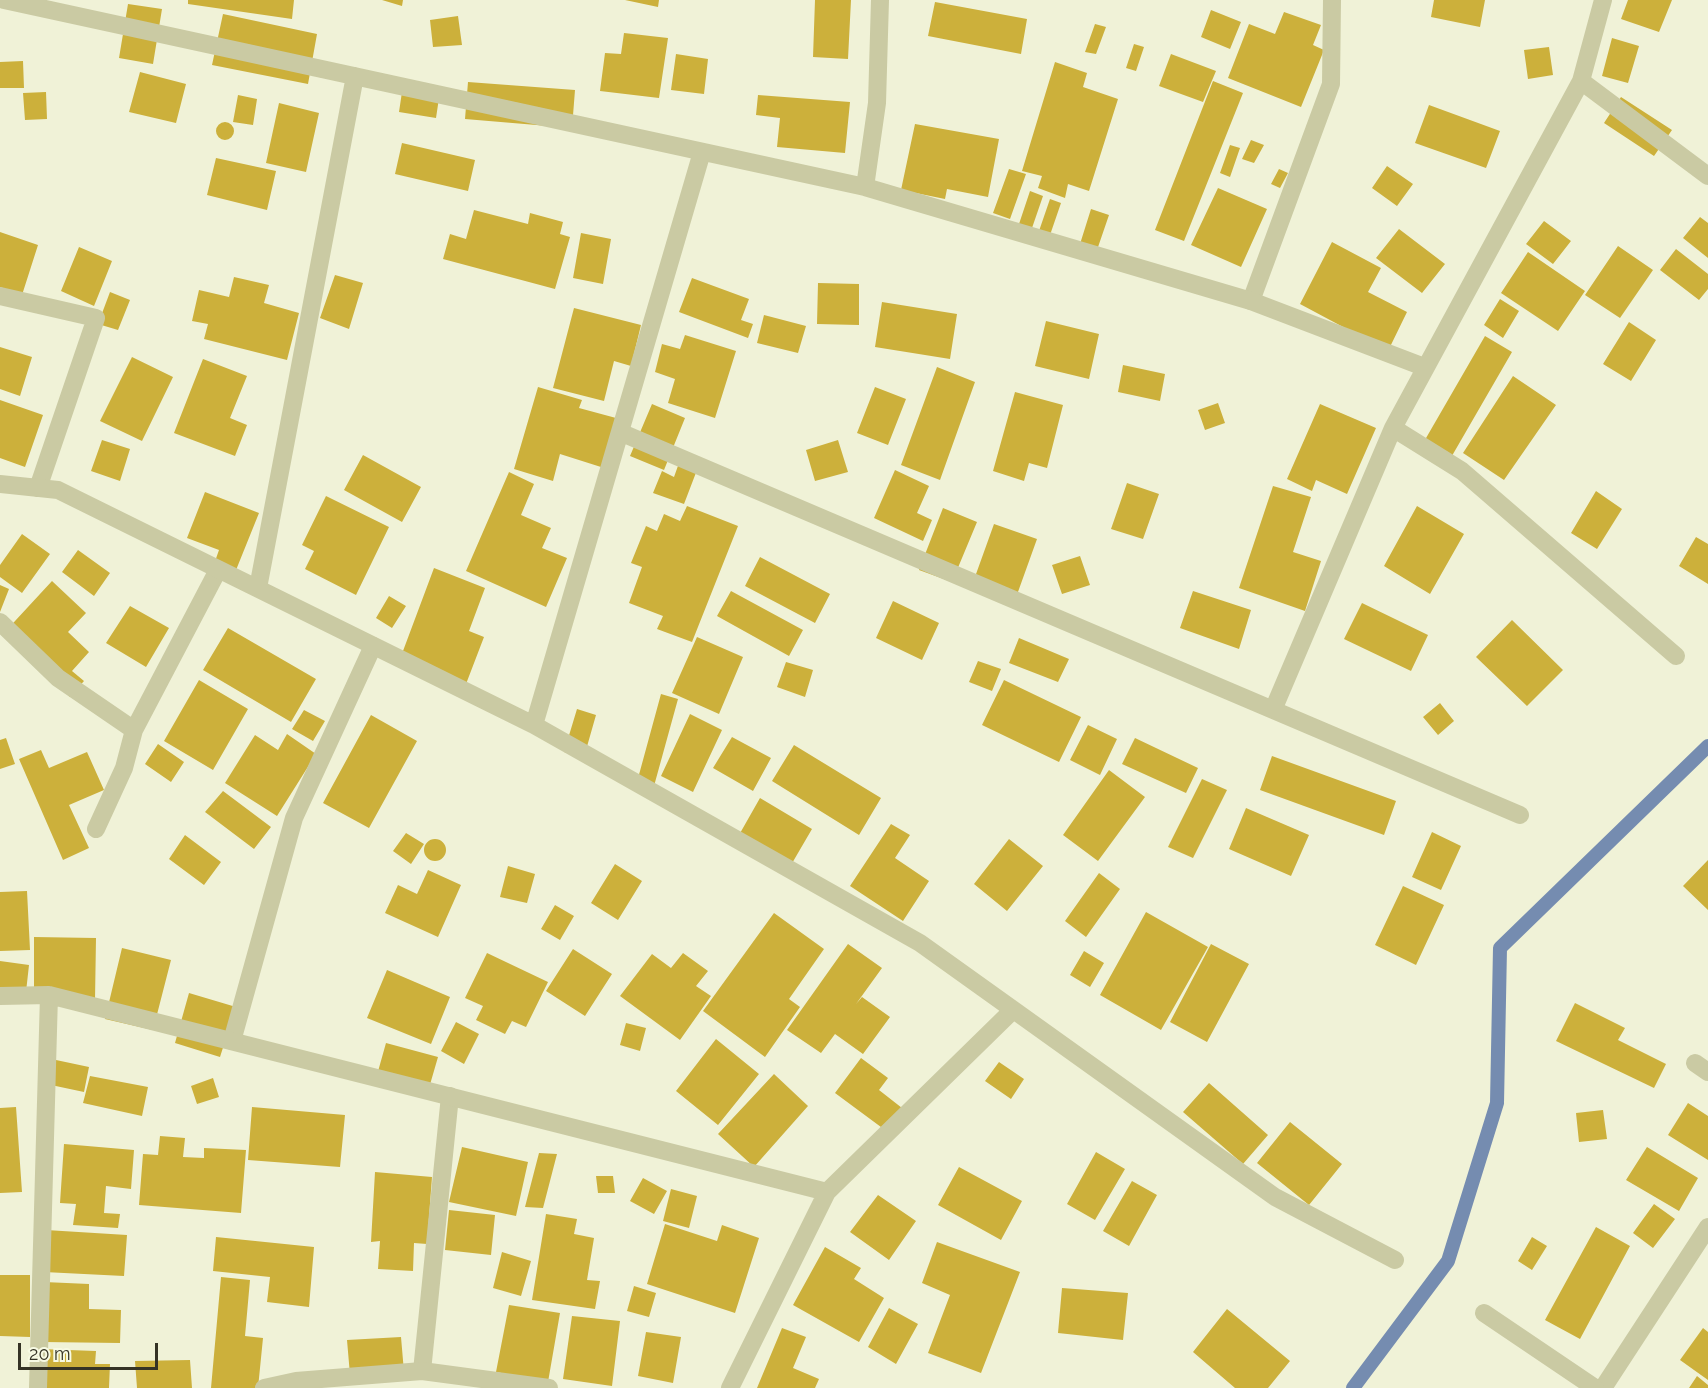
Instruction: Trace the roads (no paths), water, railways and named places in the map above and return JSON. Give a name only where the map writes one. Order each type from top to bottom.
[{"type":"street","points":[[4,0],[865,187],[1251,301],[1424,367]]},
{"type":"street","points":[[865,187],[877,103],[880,0]]},
{"type":"street","points":[[1251,301],[1331,84],[1332,0]]},
{"type":"street","points":[[1274,710],[1393,428],[1424,367],[1581,81],[1603,0]]},
{"type":"street","points":[[258,588],[356,76]]},
{"type":"street","points":[[1581,81],[1708,176]]},
{"type":"street","points":[[534,724],[622,433],[702,152]]},
{"type":"street","points":[[0,296],[96,318],[38,488]]},
{"type":"street","points":[[1393,428],[1462,471],[1676,657]]},
{"type":"street","points":[[622,433],[1520,815]]},
{"type":"street","points":[[0,483],[58,490],[534,724],[920,943],[1275,1197],[1395,1260]]},
{"type":"street","points":[[96,829],[124,768],[134,730],[218,570]]},
{"type":"street","points":[[0,622],[58,678],[134,730]]},
{"type":"street","points":[[232,1041],[294,818],[373,646]]},
{"type":"street","points":[[38,1388],[49,995]]},
{"type":"street","points":[[0,996],[49,995],[827,1192]]},
{"type":"street","points":[[730,1388],[827,1192],[1013,1010]]},
{"type":"street","points":[[422,1371],[450,1096]]},
{"type":"street","points":[[1603,1388],[1708,1227]]},
{"type":"street","points":[[1484,1313],[1595,1388]]},
{"type":"street","points":[[264,1388],[296,1382],[422,1371],[549,1388]]},
{"type":"waterway","points":[[1353,1388],[1448,1261],[1497,1103],[1500,948],[1708,746]]}]
